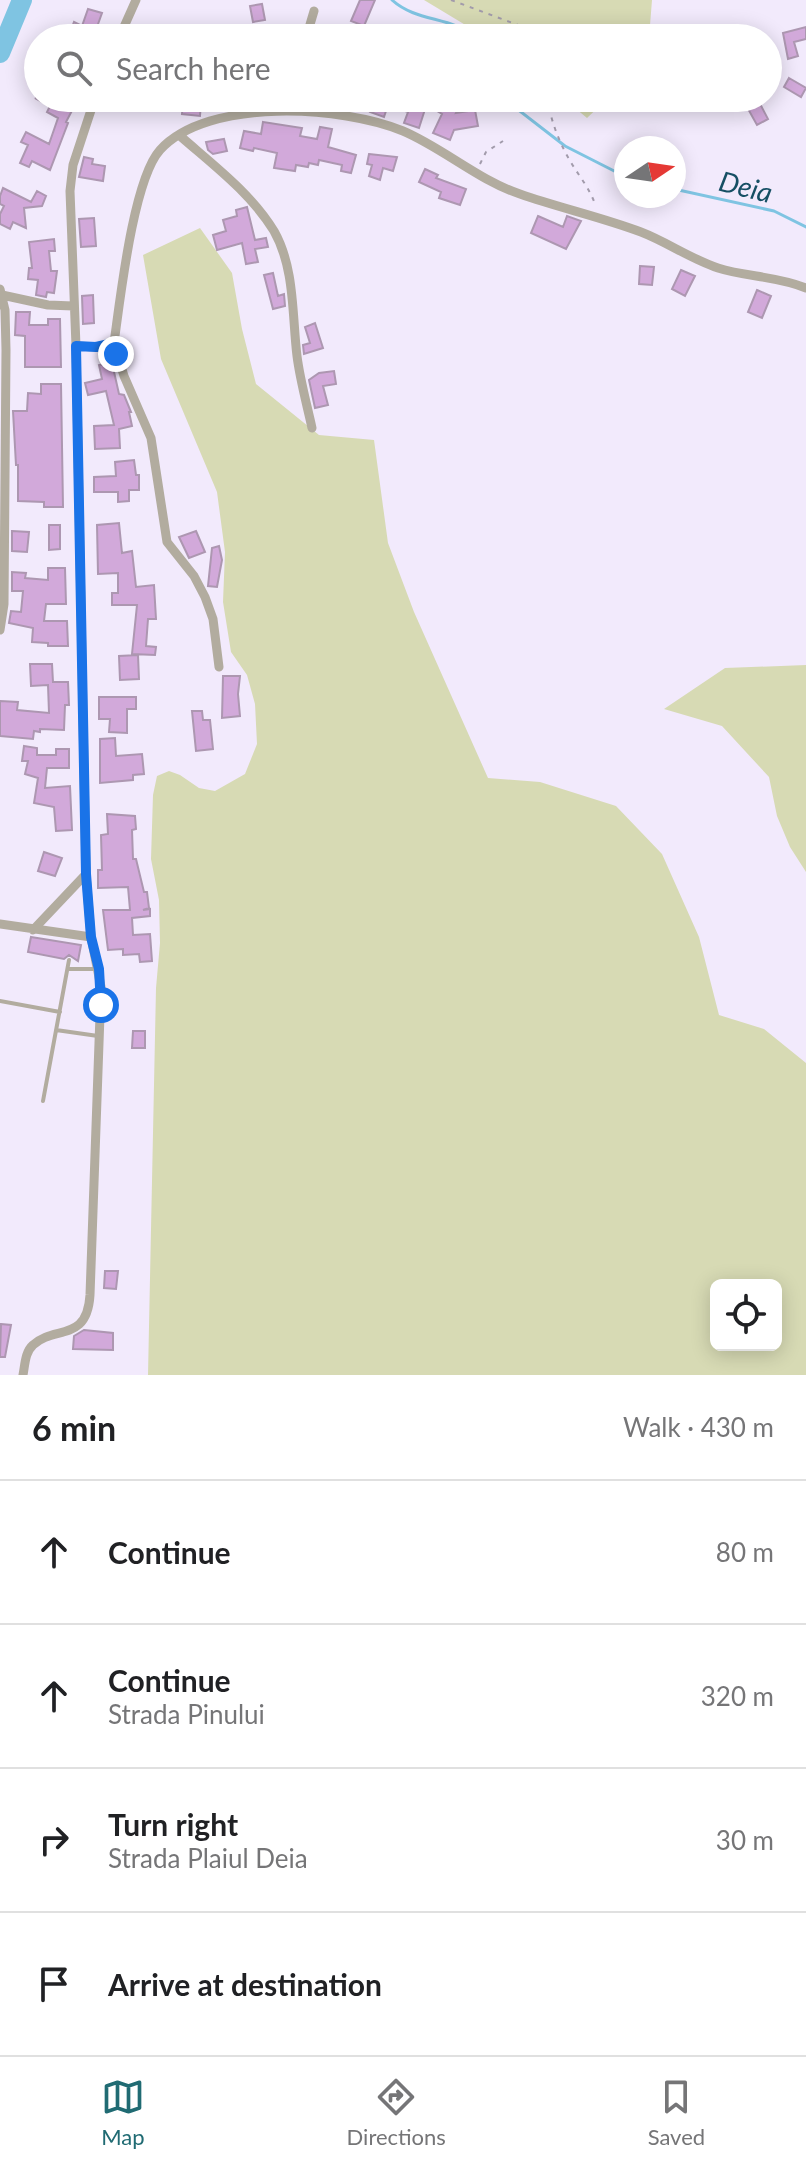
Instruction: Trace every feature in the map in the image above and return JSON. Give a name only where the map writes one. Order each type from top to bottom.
[{"type":"street","points":[[125,24],[136,0]]},
{"type":"street","points":[[310,24],[314,11]]},
{"type":"street","points":[[23,1375],[31,1347],[36,1342],[72,1330],[90,1309],[99,969],[91,937],[86,874],[70,191],[73,165],[90,112]]},
{"type":"street","points":[[219,667],[213,619],[205,597],[194,576],[167,542],[151,438],[124,376],[114,343],[126,255],[147,175],[159,151],[179,135],[228,116],[248,112]]},
{"type":"street","points":[[328,112],[400,130],[508,191],[641,232],[718,268],[788,280],[806,288]]},
{"type":"street","points":[[179,135],[251,201],[280,243],[288,266],[299,367],[312,428]]},
{"type":"street","points":[[1,292],[19,301],[73,306]]},
{"type":"street","points":[[0,630],[6,364],[1,292]]},
{"type":"street","points":[[76,346],[96,347],[114,343]]},
{"type":"street","points":[[33,930],[86,874]]},
{"type":"street","points":[[0,924],[91,937]]},
{"type":"lane","points":[[43,1101],[69,960]]},
{"type":"lane","points":[[68,969],[99,969]]},
{"type":"lane","points":[[0,1001],[60,1012]]},
{"type":"lane","points":[[56,1030],[99,1036]]},
{"type":"path","points":[[451,0],[515,24]]},
{"type":"path","points":[[551,112],[560,142],[591,194],[596,209],[594,217]]},
{"type":"path","points":[[473,170],[482,163],[486,152],[503,141]]},
{"type":"green space","points":[[424,0],[652,0],[650,24],[464,24]]},
{"type":"green space","points":[[580,112],[593,112],[587,118]]},
{"type":"green space","points":[[200,228],[232,273],[256,384],[319,435],[374,440],[388,543],[414,612],[488,778],[540,782],[616,806],[662,854],[699,937],[719,1015],[764,1029],[806,1063],[806,1375],[148,1375],[156,988],[160,943],[159,900],[151,859],[153,795],[157,776],[169,771],[199,788],[215,791],[245,774],[257,744],[255,704],[247,675],[231,652],[223,602],[225,552],[217,492],[161,359],[143,255]]},
{"type":"green space","points":[[806,665],[806,872],[790,847],[777,816],[769,777],[722,726],[664,709],[725,668]]},
{"type":"building","points":[[360,0],[375,0],[365,24],[351,21]]},
{"type":"building","points":[[262,4],[265,20],[253,22],[250,6]]},
{"type":"building","points":[[88,9],[102,13],[98,24],[83,24]]},
{"type":"building","points":[[806,27],[806,39],[794,42],[798,56],[788,59],[783,33]]},
{"type":"building","points":[[789,78],[806,88],[801,97],[784,87]]},
{"type":"building","points":[[47,112],[71,112],[50,170],[32,161],[29,167],[20,163],[28,145],[21,142],[26,132],[49,144],[58,118]]},
{"type":"building","points":[[182,112],[200,112],[200,116]]},
{"type":"building","points":[[408,112],[424,112],[419,128],[404,123]]},
{"type":"building","points":[[439,112],[475,112],[478,126],[454,130],[450,140],[433,133],[442,114]]},
{"type":"building","points":[[750,112],[764,112],[768,119],[757,125]]},
{"type":"building","points":[[263,122],[302,128],[300,136],[317,139],[320,127],[332,129],[328,147],[356,155],[351,173],[341,171],[342,165],[319,160],[318,165],[296,165],[295,171],[274,168],[277,153],[240,148],[244,131],[261,134]]},
{"type":"building","points":[[224,139],[227,151],[213,154],[208,150],[206,142]]},
{"type":"building","points":[[369,154],[397,157],[393,171],[383,168],[380,180],[369,176],[372,165],[367,164]]},
{"type":"building","points":[[84,157],[93,159],[92,164],[105,166],[103,181],[79,177]]},
{"type":"building","points":[[425,169],[438,175],[436,178],[466,189],[460,205],[439,198],[441,192],[419,182]]},
{"type":"building","points":[[3,188],[31,202],[37,191],[46,196],[42,206],[24,208],[26,228],[13,222],[10,229],[0,224],[4,206],[0,204]]},
{"type":"building","points":[[247,207],[255,240],[266,238],[268,247],[255,249],[258,262],[246,264],[242,243],[217,250],[213,235],[226,231],[223,220],[237,216],[236,210]]},
{"type":"building","points":[[538,216],[563,227],[567,216],[581,221],[566,249],[531,233]]},
{"type":"building","points":[[94,218],[96,246],[81,247],[79,219]]},
{"type":"building","points":[[54,239],[55,251],[49,251],[51,271],[57,271],[54,293],[47,292],[46,297],[36,295],[38,280],[28,279],[29,268],[32,268],[29,242]]},
{"type":"building","points":[[640,266],[654,267],[652,285],[639,284]]},
{"type":"building","points":[[681,270],[695,276],[685,296],[672,289]]},
{"type":"building","points":[[273,273],[278,296],[284,294],[285,306],[273,309],[264,275]]},
{"type":"building","points":[[757,290],[771,296],[762,318],[748,312]]},
{"type":"building","points":[[93,295],[94,323],[83,324],[82,296]]},
{"type":"building","points":[[16,312],[30,312],[29,325],[48,325],[48,319],[60,319],[61,367],[25,367],[25,336],[15,335]]},
{"type":"building","points":[[315,323],[323,348],[304,354],[303,345],[310,343],[305,327]]},
{"type":"building","points":[[112,363],[119,394],[124,395],[131,412],[132,426],[119,429],[120,448],[95,449],[94,426],[114,425],[106,391],[88,395],[85,383],[102,379],[99,365]]},
{"type":"building","points":[[334,371],[336,384],[323,386],[328,405],[315,408],[309,380],[319,373]]},
{"type":"building","points":[[41,384],[61,384],[63,507],[44,507],[44,502],[18,501],[13,411],[27,411],[28,393],[41,394]]},
{"type":"building","points":[[134,460],[136,475],[139,475],[139,490],[129,490],[129,501],[118,502],[118,492],[94,492],[94,477],[116,476],[115,462]]},
{"type":"building","points":[[119,523],[122,553],[132,551],[136,587],[154,585],[156,619],[148,619],[146,646],[156,647],[155,655],[132,654],[137,605],[112,605],[112,593],[118,593],[118,573],[98,574],[97,525]]},
{"type":"building","points":[[49,525],[60,525],[60,549],[49,550]]},
{"type":"building","points":[[12,531],[29,532],[27,552],[12,551]]},
{"type":"building","points":[[196,531],[205,552],[189,558],[179,537]]},
{"type":"building","points":[[219,546],[222,560],[217,587],[208,586],[212,548]]},
{"type":"building","points":[[48,568],[65,568],[66,604],[46,604],[44,621],[67,621],[68,646],[32,642],[33,628],[9,623],[11,611],[21,612],[23,591],[12,591],[12,572],[26,573],[25,578],[48,580]]},
{"type":"building","points":[[138,655],[139,679],[120,680],[119,656]]},
{"type":"building","points":[[30,664],[52,664],[53,682],[68,682],[69,705],[65,705],[64,730],[40,729],[40,732],[34,731],[33,739],[0,736],[0,701],[18,702],[17,710],[49,713],[48,685],[31,686]]},
{"type":"building","points":[[223,676],[240,676],[240,716],[222,718]]},
{"type":"building","points":[[99,697],[136,697],[136,709],[127,709],[127,733],[109,732],[110,719],[99,719]]},
{"type":"building","points":[[192,711],[202,711],[203,720],[210,720],[213,749],[196,751]]},
{"type":"building","points":[[115,738],[116,756],[142,754],[144,774],[133,775],[133,780],[100,783],[100,739]]},
{"type":"building","points":[[24,746],[37,748],[37,755],[56,755],[56,749],[69,749],[69,768],[47,768],[45,788],[70,786],[72,830],[56,831],[54,807],[34,803],[38,778],[25,774],[28,761],[22,761]]},
{"type":"building","points":[[107,814],[135,816],[133,859],[136,859],[144,892],[147,892],[149,908],[143,910],[150,909],[150,916],[132,918],[133,935],[150,934],[152,961],[140,962],[139,954],[123,955],[123,949],[108,950],[103,910],[130,910],[128,887],[98,888],[98,870],[102,870],[101,835],[108,834]]},
{"type":"building","points":[[44,852],[62,858],[55,876],[38,871]]},
{"type":"building","points":[[31,937],[81,945],[78,961],[69,955],[64,959],[28,952]]},
{"type":"building","points":[[133,1031],[145,1031],[145,1048],[132,1048]]},
{"type":"building","points":[[105,1271],[118,1271],[116,1289],[104,1288]]},
{"type":"building","points":[[1,1324],[11,1325],[5,1357],[0,1357]]},
{"type":"building","points":[[84,1330],[113,1333],[113,1350],[73,1349],[74,1336]]},
{"type":"waterway","points":[[0,53],[22,0]]},
{"type":"waterway","name":"Deia","points":[[392,0],[413,13],[449,24]]},
{"type":"waterway","name":"Deia","points":[[521,112],[565,146],[614,171]]},
{"type":"waterway","name":"Deia","points":[[686,192],[774,211],[806,227]]},
{"type":"route","points":[[101,1005],[86,874],[76,346],[96,347],[114,343],[116,354]]}]
